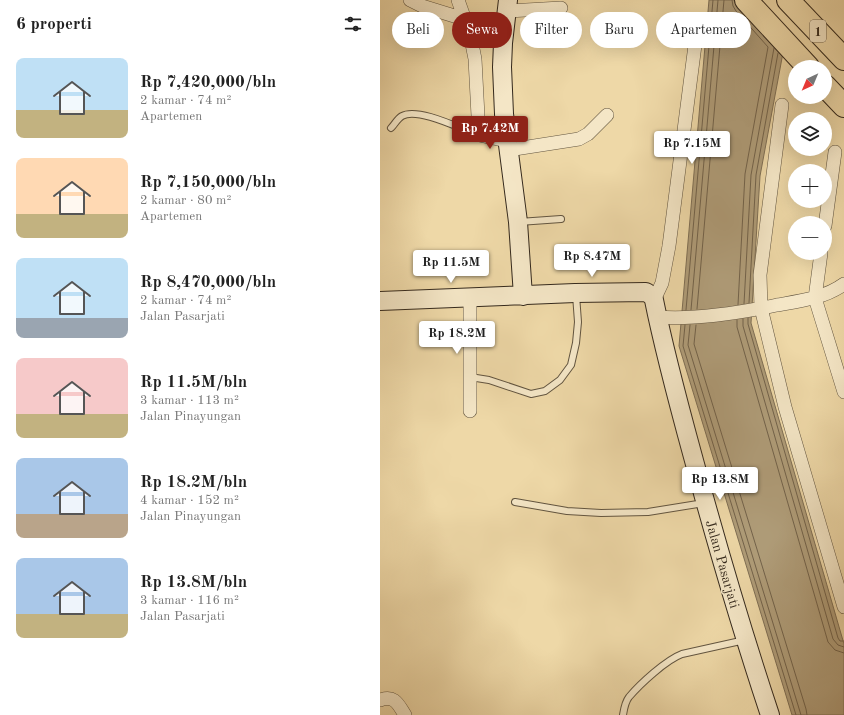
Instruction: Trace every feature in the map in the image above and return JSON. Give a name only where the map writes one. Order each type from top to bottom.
[{"type":"highway","name":"1","points":[[746,0],[801,60]]},
{"type":"highway","name":"1","points":[[790,2],[844,59]]},
{"type":"highway","points":[[832,93],[844,106]]},
{"type":"main road","points":[[507,5],[502,67],[504,114],[518,222],[523,296]]},
{"type":"main road","points":[[380,301],[575,293],[646,292],[654,304]]},
{"type":"main road","name":"Jalan Pasarjati","points":[[654,304],[672,380],[706,503],[745,640],[770,715]]},
{"type":"street","points":[[410,0],[422,6],[452,15]]},
{"type":"street","points":[[458,0],[462,12]]},
{"type":"street","points":[[507,5],[561,8]]},
{"type":"street","points":[[473,48],[475,59],[478,135],[508,145],[579,139],[588,134],[607,115]]},
{"type":"street","points":[[695,48],[669,246],[664,276],[654,304],[675,318],[756,310],[815,298],[844,284]]},
{"type":"street","points":[[782,105],[756,310],[844,607]]},
{"type":"street","points":[[826,216],[836,152]]},
{"type":"street","points":[[820,260],[815,298],[844,392]]},
{"type":"street","points":[[470,298],[470,412]]},
{"type":"street","points":[[380,700],[386,698],[392,699],[398,703],[405,715]]},
{"type":"lane","points":[[392,128],[402,117],[414,114],[426,115],[478,135]]},
{"type":"lane","points":[[518,222],[561,218]]},
{"type":"lane","points":[[470,377],[489,380],[531,394],[545,391],[560,380],[571,366],[576,343],[578,322],[575,293]]},
{"type":"lane","points":[[515,502],[567,511],[601,513],[648,512],[706,503]]},
{"type":"lane","points":[[623,715],[628,698],[652,675],[674,658],[682,654],[745,640]]},
{"type":"water","points":[[709,0],[746,0],[785,42],[760,176],[751,323],[844,644],[844,715],[792,715],[679,346],[705,48],[751,48],[751,12],[708,12]]}]
